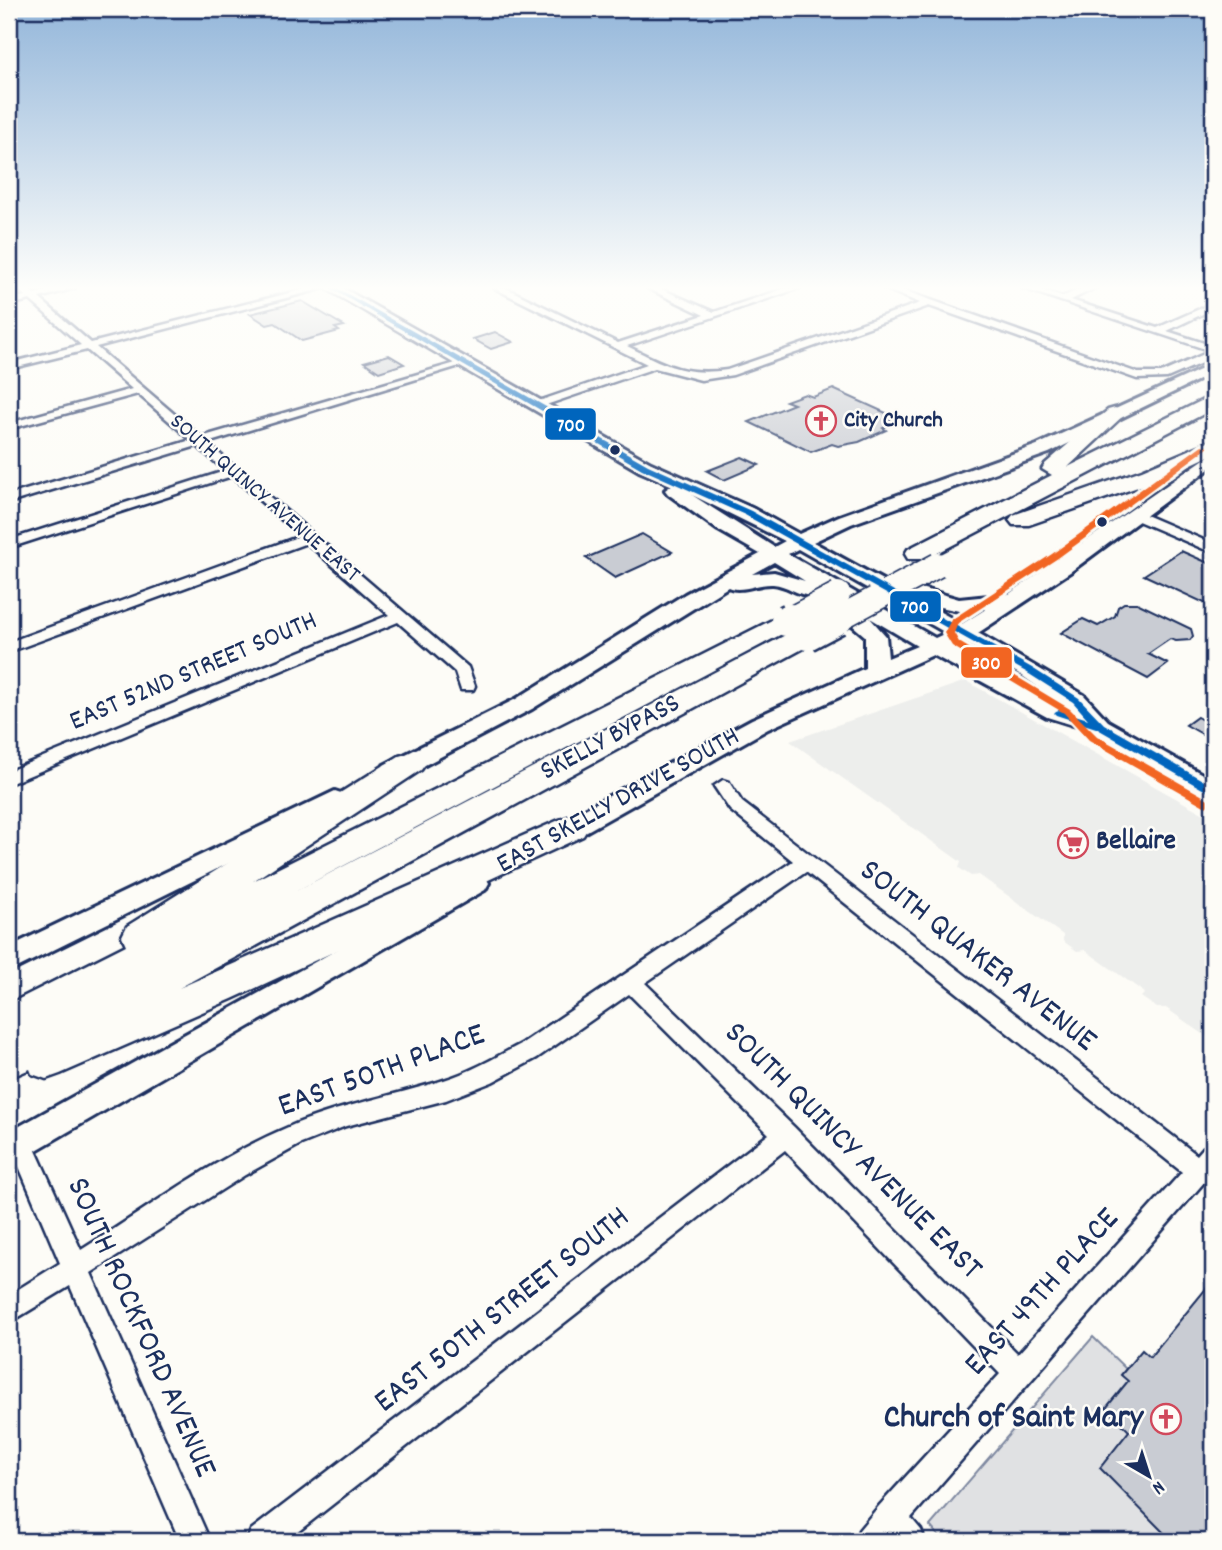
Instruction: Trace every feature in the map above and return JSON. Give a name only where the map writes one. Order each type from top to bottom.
[{"type":"highway","name":"SKELLY BYPASS","points":[[9,1023],[796,628],[1017,512],[1213,401]]},
{"type":"highway","points":[[1017,512],[1115,414]]},
{"type":"highway","name":"SKELLY BYPASS","points":[[1017,512],[1213,417]]},
{"type":"highway","points":[[1017,512],[1150,475],[1213,446]]},
{"type":"highway","name":"SKELLY BYPASS","points":[[9,1060],[796,628]]},
{"type":"highway","points":[[9,1023],[253,861],[333,814],[410,763]]},
{"type":"highway","points":[[9,1076],[219,988],[571,828]]},
{"type":"main road","points":[[459,360],[645,467],[739,509],[963,633],[1076,700],[1100,726]]},
{"type":"main road","points":[[9,960],[524,704],[692,598],[799,541],[845,520],[1043,449],[1213,368]]},
{"type":"main road","name":"EAST SKELLY DRIVE SOUTH","points":[[15,1147],[571,828],[760,724],[963,633],[1136,515],[1213,458]]},
{"type":"main road","points":[[645,467],[696,507],[934,647],[1055,712],[1100,726],[1213,791]]},
{"type":"main road","points":[[845,520],[843,542],[850,554],[931,599],[953,606],[974,606],[1024,593]]},
{"type":"main road","points":[[692,598],[761,576],[792,580],[874,631],[880,645],[876,672]]},
{"type":"street","points":[[9,366],[31,360]]},
{"type":"street","name":"SOUTH QUINCY AVENUE EAST","points":[[104,360],[462,670],[467,686]]},
{"type":"street","points":[[646,360],[684,375],[722,375],[764,360]]},
{"type":"street","points":[[1092,360],[1137,376],[1163,376],[1200,360]]},
{"type":"street","points":[[9,499],[462,362]]},
{"type":"street","points":[[537,405],[655,365]]},
{"type":"street","points":[[9,426],[138,390]]},
{"type":"street","points":[[9,544],[233,472]]},
{"type":"street","points":[[1136,515],[1213,548]]},
{"type":"street","points":[[1196,541],[1213,530]]},
{"type":"street","points":[[9,647],[308,538]]},
{"type":"street","name":"EAST 52ND STREET SOUTH","points":[[9,778],[399,615]]},
{"type":"street","name":"SOUTH QUAKER AVENUE","points":[[723,786],[736,806],[806,862],[1206,1163]]},
{"type":"street","name":"EAST 50TH PLACE","points":[[9,1310],[236,1167],[293,1136],[345,1116],[417,1100],[484,1075],[528,1051],[632,983],[806,862]]},
{"type":"street","name":"SOUTH QUINCY AVENUE EAST","points":[[632,983],[786,1135],[1018,1373]]},
{"type":"street","name":"EAST 50TH STREET SOUTH","points":[[262,1541],[786,1135]]},
{"type":"street","name":"SOUTH ROCKFORD AVENUE","points":[[15,1147],[75,1268],[195,1541]]},
{"type":"street","name":"EAST 49TH PLACE","points":[[870,1541],[1206,1163]]},
{"type":"street","points":[[890,1517],[910,1541]]},
{"type":"shaded area","name":"Bellaire","points":[[966,681],[1213,819],[1213,1041],[1166,1008],[1157,1008],[1141,997],[1145,993],[1085,950],[1077,951],[1063,941],[1063,935],[979,875],[971,876],[959,868],[961,862],[790,741]]},
{"type":"shaded area","points":[[1093,1337],[1126,1369],[1121,1375],[1128,1381],[1129,1431],[1100,1468],[1172,1541],[943,1541],[930,1526]]},
{"type":"building","points":[[398,360],[404,364],[379,372],[364,362]]},
{"type":"building","name":"City Church","points":[[833,389],[895,417],[889,420],[895,422],[883,428],[886,430],[859,442],[838,446],[832,444],[811,452],[749,422],[794,404],[786,401],[805,394],[813,397]]},
{"type":"building","points":[[742,457],[759,465],[724,480],[707,471]]},
{"type":"building","points":[[642,534],[672,552],[615,578],[586,558]]},
{"type":"building","points":[[1181,551],[1213,565],[1213,607],[1144,575]]},
{"type":"building","points":[[1124,603],[1137,603],[1191,629],[1193,636],[1190,640],[1170,639],[1148,654],[1168,664],[1148,679],[1061,633],[1083,619],[1098,626],[1115,616],[1118,607]]},
{"type":"building","points":[[1197,717],[1213,726],[1213,740],[1186,725]]},
{"type":"building","name":"Church of Saint Mary","points":[[1213,1280],[1213,1541],[1172,1541],[1100,1468],[1129,1431],[1106,1408],[1128,1381],[1121,1375],[1136,1357],[1142,1350],[1150,1357]]},
{"type":"transit line","name":"700","points":[[459,360],[645,467],[748,513],[1029,670],[1076,700],[1100,726]]},
{"type":"transit line","name":"300","points":[[1205,447],[1055,556],[954,622],[949,633],[955,644],[1067,711],[1093,738],[1206,803]]},
{"type":"transit line","name":"700","points":[[1059,713],[1100,726],[1213,791]]},
{"type":"place","name":"City Church","points":[[821,421]]},
{"type":"place","name":"Bellaire","points":[[1073,843]]},
{"type":"place","name":"Church of Saint Mary","points":[[1166,1419]]}]
